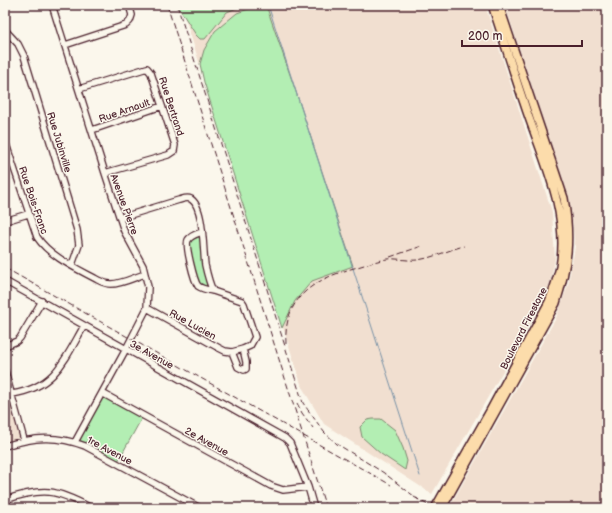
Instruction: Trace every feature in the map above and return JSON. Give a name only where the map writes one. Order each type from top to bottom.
[{"type":"main road","name":"Boulevard Firestone","points":[[435,508],[549,302],[556,284],[560,266],[561,223],[556,196],[492,5]]},
{"type":"main road","name":"Boulevard Firestone","points":[[442,508],[556,303],[565,272],[567,256],[567,218],[564,198],[499,5]]},
{"type":"street","name":"Avenue Pierre","points":[[52,5],[92,130],[104,174],[128,240],[140,259],[148,287],[146,308],[126,349],[75,442]]},
{"type":"street","points":[[65,45],[126,24],[130,21],[132,15],[129,5]]},
{"type":"street","name":"Rue Jubinville","points":[[5,30],[18,44],[24,56],[77,230],[79,245],[72,265]]},
{"type":"street","name":"Rue Bertrand","points":[[79,89],[147,68],[151,73],[175,145],[174,151],[168,155],[104,174]]},
{"type":"street","name":"Rue Arnault","points":[[92,130],[162,106]]},
{"type":"street","name":"Rue Bois-Franc","points":[[5,141],[28,214],[37,238],[42,246],[51,253],[98,280],[110,284],[145,274]]},
{"type":"street","points":[[120,218],[185,198],[191,200],[196,205],[201,221],[205,265],[213,291]]},
{"type":"street","points":[[5,221],[28,214]]},
{"type":"street","points":[[202,232],[192,236],[189,239],[187,247],[197,283],[202,288],[239,299],[244,304],[255,337],[250,346],[232,352],[238,367],[244,370],[246,366],[243,349]]},
{"type":"street","name":"3e Avenue","points":[[5,281],[285,438],[290,443],[308,487]]},
{"type":"street","points":[[5,346],[20,338],[29,326],[42,301]]},
{"type":"street","name":"Rue Lucien","points":[[146,308],[219,348],[232,352]]},
{"type":"street","points":[[12,394],[20,393],[41,384],[56,372],[63,364],[84,326]]},
{"type":"street","points":[[5,371],[24,440]]},
{"type":"street","name":"2e Avenue","points":[[102,393],[271,486],[283,490],[308,487]]},
{"type":"street","name":"1re Avenue","points":[[5,446],[24,440],[60,438],[75,442],[200,508]]},
{"type":"street","points":[[308,487],[314,508]]},
{"type":"street","points":[[5,500],[40,491],[55,492],[72,497],[91,508]]},
{"type":"shaded area","points":[[181,5],[485,5],[552,212],[555,259],[548,293],[432,494],[324,424],[302,387]]},
{"type":"shaded area","points":[[505,5],[600,5],[607,28],[607,508],[449,508],[556,318],[568,285],[575,247],[570,204]]},
{"type":"shaded area","points":[[5,371],[24,440],[5,446]]},
{"type":"green space","points":[[177,5],[244,5],[227,12],[205,39],[200,39]]},
{"type":"green space","points":[[260,5],[266,5],[353,266],[312,281],[295,301],[282,328],[204,82],[200,64],[204,50],[215,31],[237,13]]},
{"type":"green space","points":[[202,232],[213,291],[199,286],[195,278],[189,239]]},
{"type":"green space","points":[[102,393],[144,414],[117,463],[75,442]]},
{"type":"green space","points":[[381,419],[395,430],[407,461],[405,470],[381,454],[362,437],[360,427],[367,420]]},
{"type":"waterway","points":[[268,5],[420,476]]},
{"type":"railway","points":[[167,5],[326,508]]},
{"type":"railway","points":[[177,5],[303,403],[324,432],[337,444],[384,473],[419,500]]},
{"type":"railway","points":[[390,257],[422,246]]},
{"type":"railway","points":[[286,344],[286,328],[290,314],[296,302],[304,292],[315,284],[340,272],[370,263],[391,259],[423,259],[464,246]]},
{"type":"railway","points":[[5,268],[391,485]]},
{"type":"railway","points":[[297,403],[313,428]]},
{"type":"railway","points":[[414,497],[433,508]]}]
